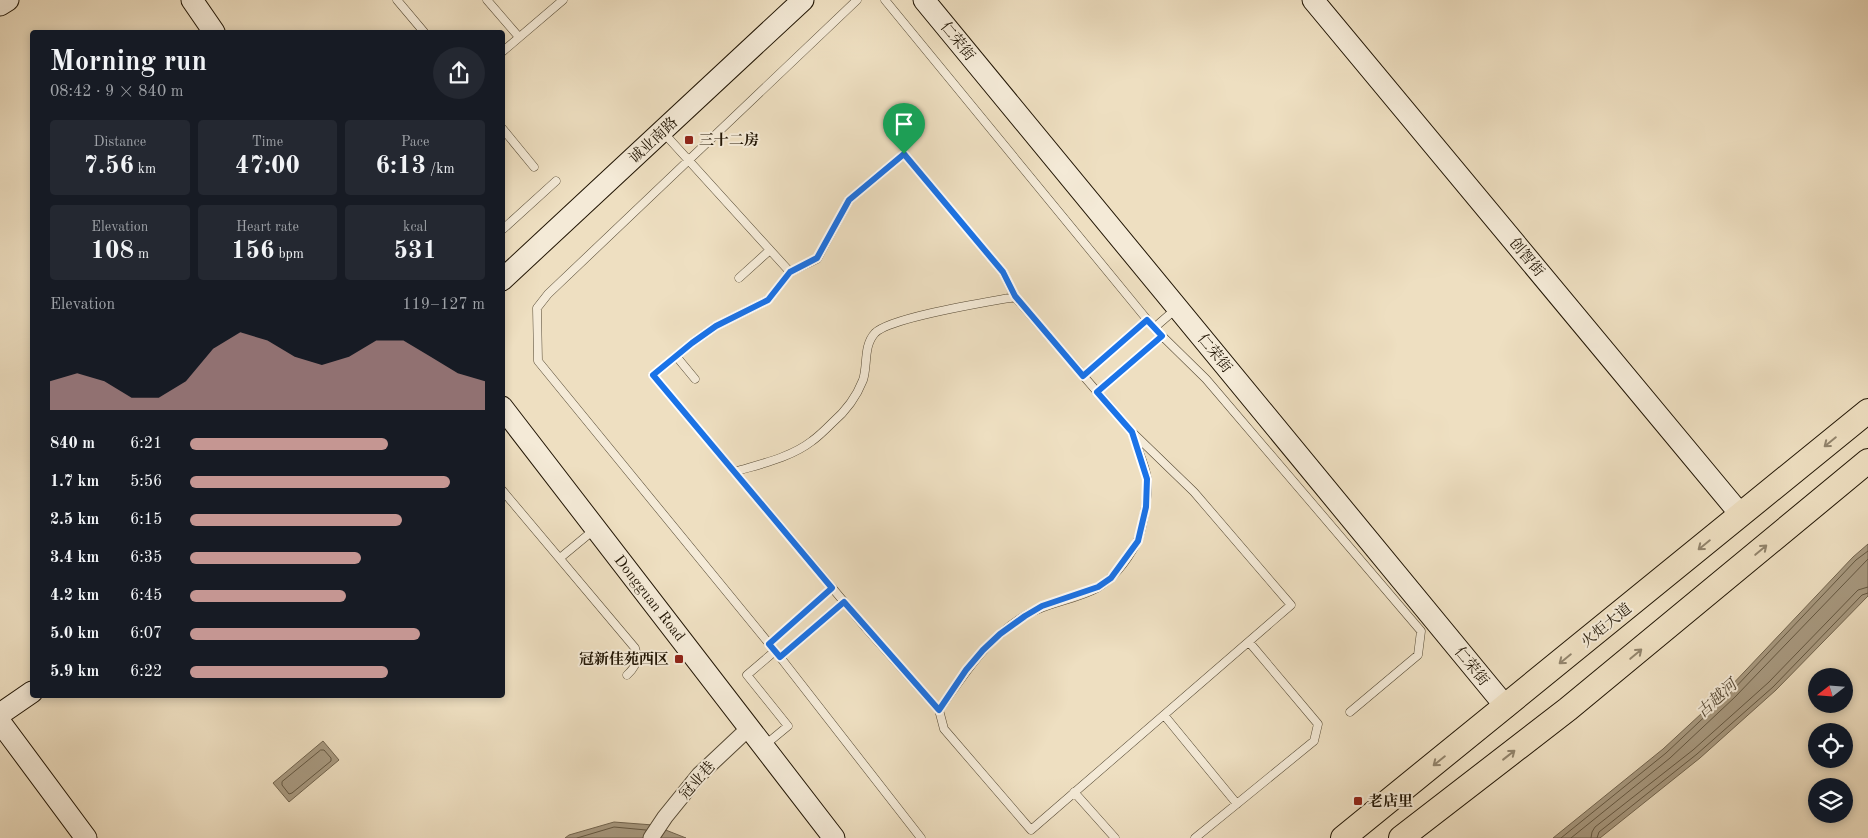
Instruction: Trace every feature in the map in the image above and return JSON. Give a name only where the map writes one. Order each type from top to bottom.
[{"type":"main road","name":"火炬大道","points":[[1343,838],[1868,411]]},
{"type":"main road","points":[[1401,838],[1568,709],[1868,461]]},
{"type":"street","points":[[0,5],[8,0]]},
{"type":"street","points":[[192,0],[213,30]]},
{"type":"street","name":"诚业南路","points":[[505,277],[803,0]]},
{"type":"street","name":"仁荣街","points":[[924,0],[1506,707]]},
{"type":"street","name":"创智街","points":[[1313,0],[1741,514]]},
{"type":"street","name":"Dongguan Road","points":[[505,411],[834,838]]},
{"type":"street","points":[[0,714],[30,693]]},
{"type":"street","points":[[0,722],[86,838]]},
{"type":"street","name":"冠业巷","points":[[651,838],[665,817],[699,775],[749,728]]},
{"type":"lane","points":[[397,0],[420,30]]},
{"type":"lane","points":[[487,0],[519,37]]},
{"type":"lane","points":[[505,49],[562,0]]},
{"type":"lane","points":[[857,0],[548,294],[537,308],[538,360],[777,654],[920,838]]},
{"type":"lane","points":[[885,0],[1147,320],[1206,379],[1421,631],[1418,656],[1350,712]]},
{"type":"lane","points":[[662,131],[790,272]]},
{"type":"lane","points":[[505,132],[534,167]]},
{"type":"lane","points":[[904,154],[1003,272],[1015,296],[1132,432],[1194,492],[1292,605],[1031,830],[944,729],[939,710],[832,588],[653,375],[716,326],[768,300],[790,272],[817,258],[849,200],[904,154]]},
{"type":"lane","points":[[505,227],[556,181]]},
{"type":"lane","points":[[739,278],[770,250]]},
{"type":"lane","points":[[734,472],[797,450],[812,441],[840,416],[852,403],[863,379],[868,345],[876,333],[892,324],[929,314],[1015,296]]},
{"type":"lane","points":[[1154,328],[1177,308]]},
{"type":"lane","points":[[1083,376],[1147,320]]},
{"type":"lane","points":[[1097,392],[1162,336]]},
{"type":"lane","points":[[676,356],[695,379]]},
{"type":"lane","points":[[939,710],[966,670],[1000,634],[1042,606],[1098,587],[1111,578],[1123,563],[1138,541],[1146,507],[1147,479],[1132,432]]},
{"type":"lane","points":[[505,494],[635,648],[636,662],[627,675]]},
{"type":"lane","points":[[560,558],[596,528]]},
{"type":"lane","points":[[769,644],[832,588]]},
{"type":"lane","points":[[763,746],[788,726],[747,675],[844,602]]},
{"type":"lane","points":[[1194,838],[1314,741],[1318,724],[1249,642]]},
{"type":"lane","points":[[1164,715],[1237,804]]},
{"type":"lane","points":[[1074,792],[1115,838]]},
{"type":"water","points":[[1868,544],[1868,596],[1776,690],[1700,758],[1600,838],[1553,838],[1663,749],[1728,689],[1853,557]]},
{"type":"water","points":[[323,741],[339,760],[289,802],[273,783]]},
{"type":"water","points":[[614,822],[653,825],[686,838],[565,838],[569,835]]},
{"type":"place","name":"三十二房","points":[[689,140]]},
{"type":"place","name":"冠新佳苑西区","points":[[679,659]]},
{"type":"place","name":"老店里","points":[[1358,801]]},
{"type":"route","points":[[904,154],[1003,272],[1015,296],[1083,376],[1147,320],[1162,336],[1097,392],[1132,432],[1147,479],[1146,507],[1138,541],[1111,578],[1098,587],[1042,606],[1000,634],[966,670],[939,710],[844,602],[780,657],[769,644],[832,588],[653,375],[716,326],[768,300],[790,272],[817,258],[849,200],[904,154]]},
{"type":"water label","name":"古越河","points":[[1716,698]]}]
